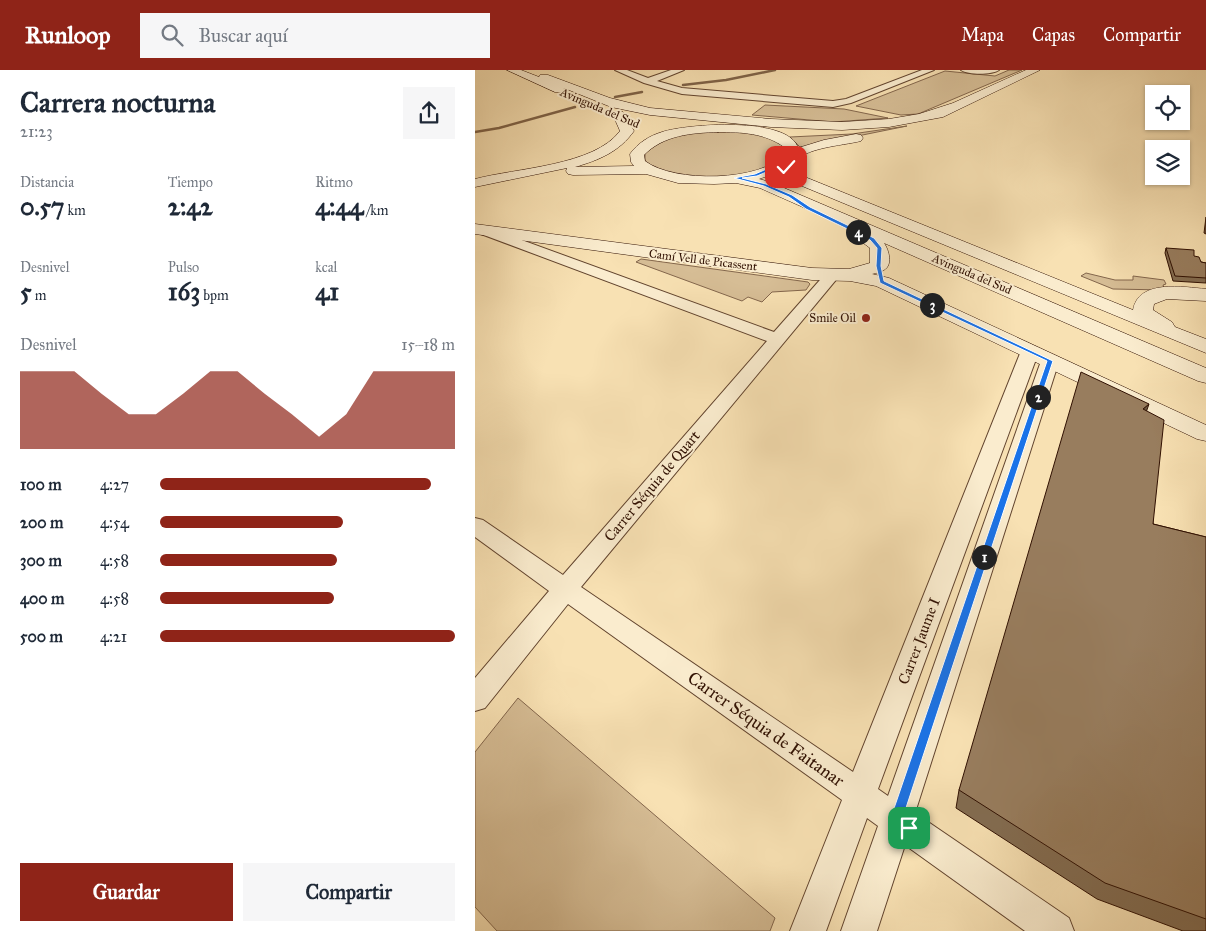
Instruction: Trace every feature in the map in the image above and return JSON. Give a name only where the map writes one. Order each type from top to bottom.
[{"type":"main road","name":"Avinguda del Sud","points":[[512,70],[619,115],[649,131]]},
{"type":"main road","name":"Avinguda del Sud","points":[[528,70],[606,104],[638,115],[706,128]]},
{"type":"main road","points":[[475,183],[609,163],[637,154],[643,146],[649,131],[679,132],[706,128],[753,130],[772,134],[802,136],[883,129],[928,118],[1035,70]]},
{"type":"main road","points":[[637,154],[637,162],[647,170],[663,176],[685,180],[736,178],[756,175],[824,144],[900,130],[934,121],[1046,70]]},
{"type":"main road","points":[[544,77],[611,103],[627,107],[682,115],[755,122],[835,126],[878,124],[920,118],[956,106]]},
{"type":"main road","points":[[475,183],[497,176],[565,164],[596,155],[617,144],[627,131],[619,115]]},
{"type":"main road","name":"Avinguda del Sud","points":[[772,134],[784,139],[791,145],[788,159],[789,173],[795,178],[1206,347]]},
{"type":"main road","points":[[537,174],[597,170],[647,170]]},
{"type":"main road","name":"Avinguda del Sud","points":[[736,178],[765,185],[1206,376]]},
{"type":"main road","points":[[791,196],[808,208],[872,239],[880,248],[880,274]]},
{"type":"main road","name":"Camí Vell de Picassent","points":[[480,230],[812,274],[880,274],[1040,356],[1206,434]]},
{"type":"main road","points":[[1180,337],[1143,312],[1143,306],[1147,300],[1157,293],[1206,295]]},
{"type":"street","points":[[619,70],[675,90],[837,104],[848,102],[930,70]]},
{"type":"street","points":[[647,81],[680,70]]},
{"type":"street","points":[[965,70],[995,70]]},
{"type":"street","name":"Camí Vell de Picassent","points":[[480,230],[758,333],[777,338]]},
{"type":"street","points":[[538,251],[557,241]]},
{"type":"street","name":"Carrer Séquia de Quart","points":[[475,699],[565,589],[777,338],[841,275]]},
{"type":"street","points":[[859,931],[896,820],[1040,356]]},
{"type":"street","name":"Carrer Jaume I","points":[[808,931],[860,794],[1040,356]]},
{"type":"street","name":"Carrer Séquia de Faitanar","points":[[475,526],[1056,931]]},
{"type":"shaded area","points":[[1009,70],[1022,70],[918,114],[901,115],[856,106],[945,71],[995,76]]},
{"type":"shaded area","points":[[765,105],[844,109],[888,118],[833,122],[752,115]]},
{"type":"shaded area","points":[[907,126],[803,147],[800,147],[790,137],[852,134]]},
{"type":"shaded area","points":[[706,131],[738,131],[761,134],[780,143],[787,150],[778,161],[763,169],[721,177],[697,177],[676,174],[657,169],[645,161],[645,153],[665,139]]},
{"type":"shaded area","points":[[641,259],[808,282],[810,284],[806,290],[772,292],[762,302],[748,297],[742,301],[636,262]]},
{"type":"shaded area","points":[[1086,273],[1115,280],[1133,280],[1133,276],[1164,280],[1166,284],[1163,285],[1165,290],[1113,289],[1081,276]]},
{"type":"shaded area","points":[[518,698],[775,918],[770,931],[497,931],[475,907],[475,752]]},
{"type":"building","points":[[1166,248],[1194,250],[1194,256],[1199,257],[1201,262],[1206,263],[1206,278],[1175,276]]},
{"type":"building","points":[[1081,372],[1149,404],[1143,409],[1164,420],[1153,524],[1206,537],[1206,919],[1105,883],[959,790]]},
{"type":"waterway","points":[[683,85],[726,80],[775,70]]},
{"type":"waterway","points":[[615,97],[642,92]]},
{"type":"waterway","points":[[475,132],[499,128],[575,107]]},
{"type":"place","name":"Smile Oil","points":[[866,318]]},
{"type":"route","points":[[786,167],[784,163],[772,170],[756,175],[736,178],[765,185],[791,196],[808,208],[872,239],[880,248],[879,266],[882,282],[1050,361],[896,820],[909,828]]}]
